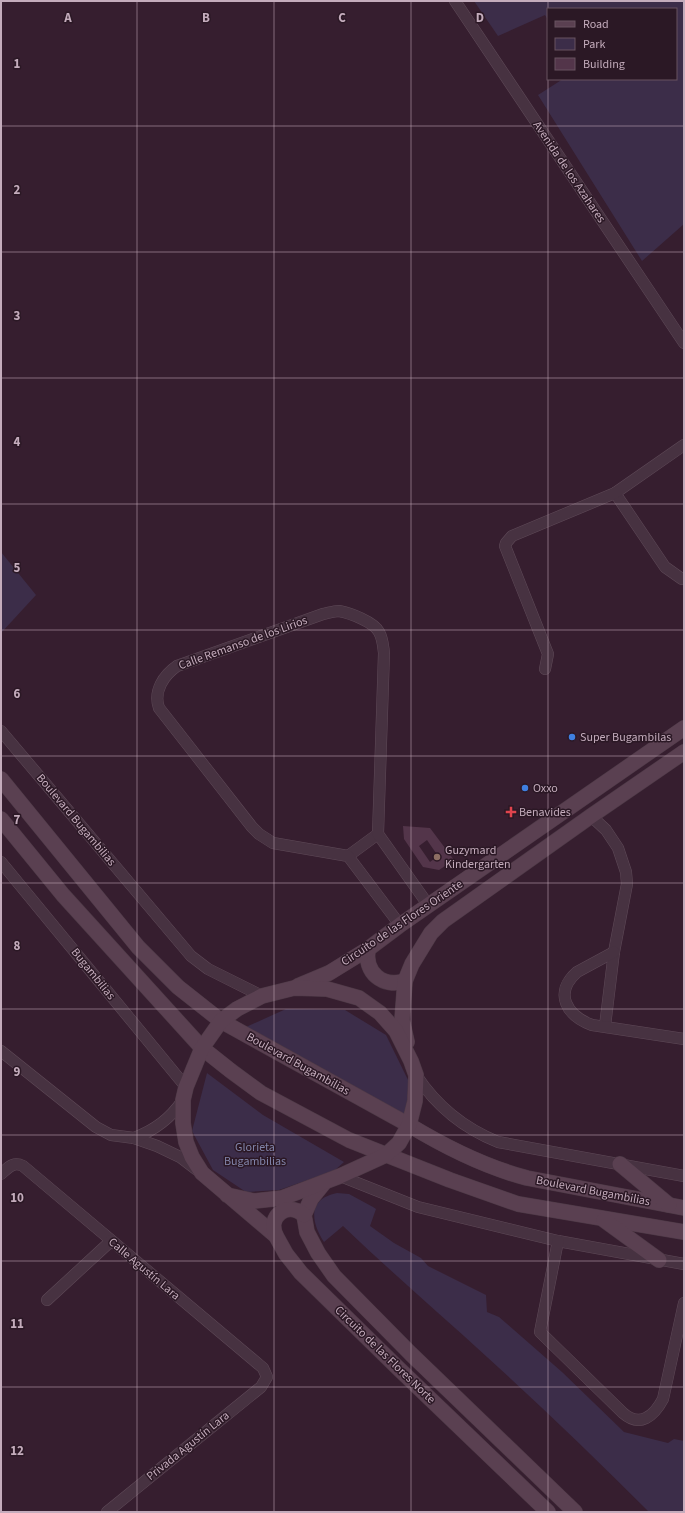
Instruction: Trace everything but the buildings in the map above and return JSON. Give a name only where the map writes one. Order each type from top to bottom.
[{"type":"street","name":"Avenida de los Azahares","points":[[455,1],[684,343]]},
{"type":"street","points":[[545,669],[548,654],[505,546],[506,543],[512,536],[616,493],[684,445]]},
{"type":"street","points":[[616,493],[665,567],[682,579]]},
{"type":"street","name":"Calle Remanso de los Lirios","points":[[348,856],[273,843],[259,834],[252,827],[159,708],[157,694],[164,678],[170,671],[177,666],[323,614],[337,611],[370,623],[379,631],[383,641],[384,653],[378,834]]},
{"type":"street","name":"Circuito de las Flores Oriente","points":[[294,988],[330,973],[368,950],[400,925],[684,728]]},
{"type":"street","name":"Boulevard Bugambilias","points":[[1,731],[191,956],[208,969],[262,996]]},
{"type":"street","name":"Circuito de las Flores Oriente","points":[[411,1061],[402,1020],[405,981],[412,964],[431,932],[443,921],[684,752]]},
{"type":"street","name":"Boulevard Bugambilias","points":[[1,779],[138,947],[178,987],[221,1021],[409,1125],[440,1144],[503,1171],[527,1178],[677,1207]]},
{"type":"street","points":[[591,816],[602,826],[612,839],[622,860],[626,872],[627,884],[614,952],[605,1026]]},
{"type":"street","name":"Boulevard Bugambilias","points":[[1,819],[62,895],[202,1048],[262,1093],[349,1140],[450,1180],[518,1204],[684,1232]]},
{"type":"street","points":[[400,925],[348,856],[378,834],[429,906]]},
{"type":"street","name":"Bugambilias","points":[[1,862],[184,1094]]},
{"type":"street","points":[[368,950],[367,962],[369,968],[376,977],[387,983],[405,981]]},
{"type":"street","points":[[614,952],[577,972],[568,982],[564,994],[565,1001],[569,1008],[580,1020],[592,1025],[684,1039]]},
{"type":"street","points":[[134,1138],[153,1130],[170,1117],[184,1094],[202,1048],[221,1021],[238,1009],[262,996],[294,988],[327,989],[359,998],[380,1013],[396,1031],[411,1061],[416,1075],[428,1093],[443,1109],[458,1121],[483,1135],[498,1142],[684,1176]]},
{"type":"street","points":[[1,1051],[96,1127],[111,1135],[134,1138],[168,1151],[180,1157],[202,1173]]},
{"type":"street","points":[[228,1195],[254,1201],[282,1198],[340,1176],[386,1155],[398,1143],[409,1125],[415,1101],[416,1075]]},
{"type":"street","name":"Circuito de las Flores Norte","points":[[184,1094],[183,1123],[186,1142],[192,1157],[202,1173],[276,1236],[286,1254],[301,1273],[548,1512]]},
{"type":"street","name":"Calle Agustín Lara","points":[[1,1174],[17,1163],[27,1169],[263,1368],[267,1377]]},
{"type":"street","points":[[620,1164],[677,1207]]},
{"type":"street","points":[[340,1176],[418,1207],[558,1241],[684,1264]]},
{"type":"street","points":[[276,1236],[273,1226],[280,1213],[290,1209],[304,1215],[311,1199],[326,1181]]},
{"type":"street","name":"Circuito de las Flores Norte","points":[[304,1215],[307,1232],[334,1276],[411,1354],[575,1512]]},
{"type":"street","points":[[601,1218],[659,1260]]},
{"type":"street","points":[[47,1300],[111,1241]]},
{"type":"street","points":[[558,1241],[540,1332],[617,1408],[631,1419],[644,1419],[651,1416],[663,1400],[684,1303]]},
{"type":"street","points":[[398,1368],[411,1354]]},
{"type":"street","name":"Privada Agustín Lara","points":[[107,1512],[261,1387],[267,1377]]},
{"type":"green space","points":[[474,1],[684,1],[684,224],[642,261],[538,95],[561,80],[677,80],[677,8],[547,8],[547,18],[545,15],[498,36]]},
{"type":"green space","points":[[1,552],[36,595],[1,633]]},
{"type":"green space","points":[[286,1009],[345,1010],[386,1035],[410,1084],[405,1117],[246,1027]]},
{"type":"green space","name":"Glorieta Bugambilias","points":[[207,1073],[263,1115],[344,1162],[334,1171],[279,1190],[246,1192],[213,1170],[192,1131]]},
{"type":"green space","points":[[337,1193],[349,1194],[376,1209],[370,1226],[394,1243],[421,1258],[428,1266],[486,1295],[487,1312],[499,1317],[562,1372],[624,1432],[668,1443],[674,1439],[684,1441],[684,1512],[649,1512],[528,1395],[343,1226],[324,1242],[316,1227],[314,1212],[320,1200]]},
{"type":"place","name":"Super Bugambilas","points":[[572,737]]},
{"type":"place","name":"Oxxo","points":[[525,788]]},
{"type":"place","name":"Benavides","points":[[511,812]]},
{"type":"place","name":"Guzymard Kindergarten","points":[[437,857]]}]
